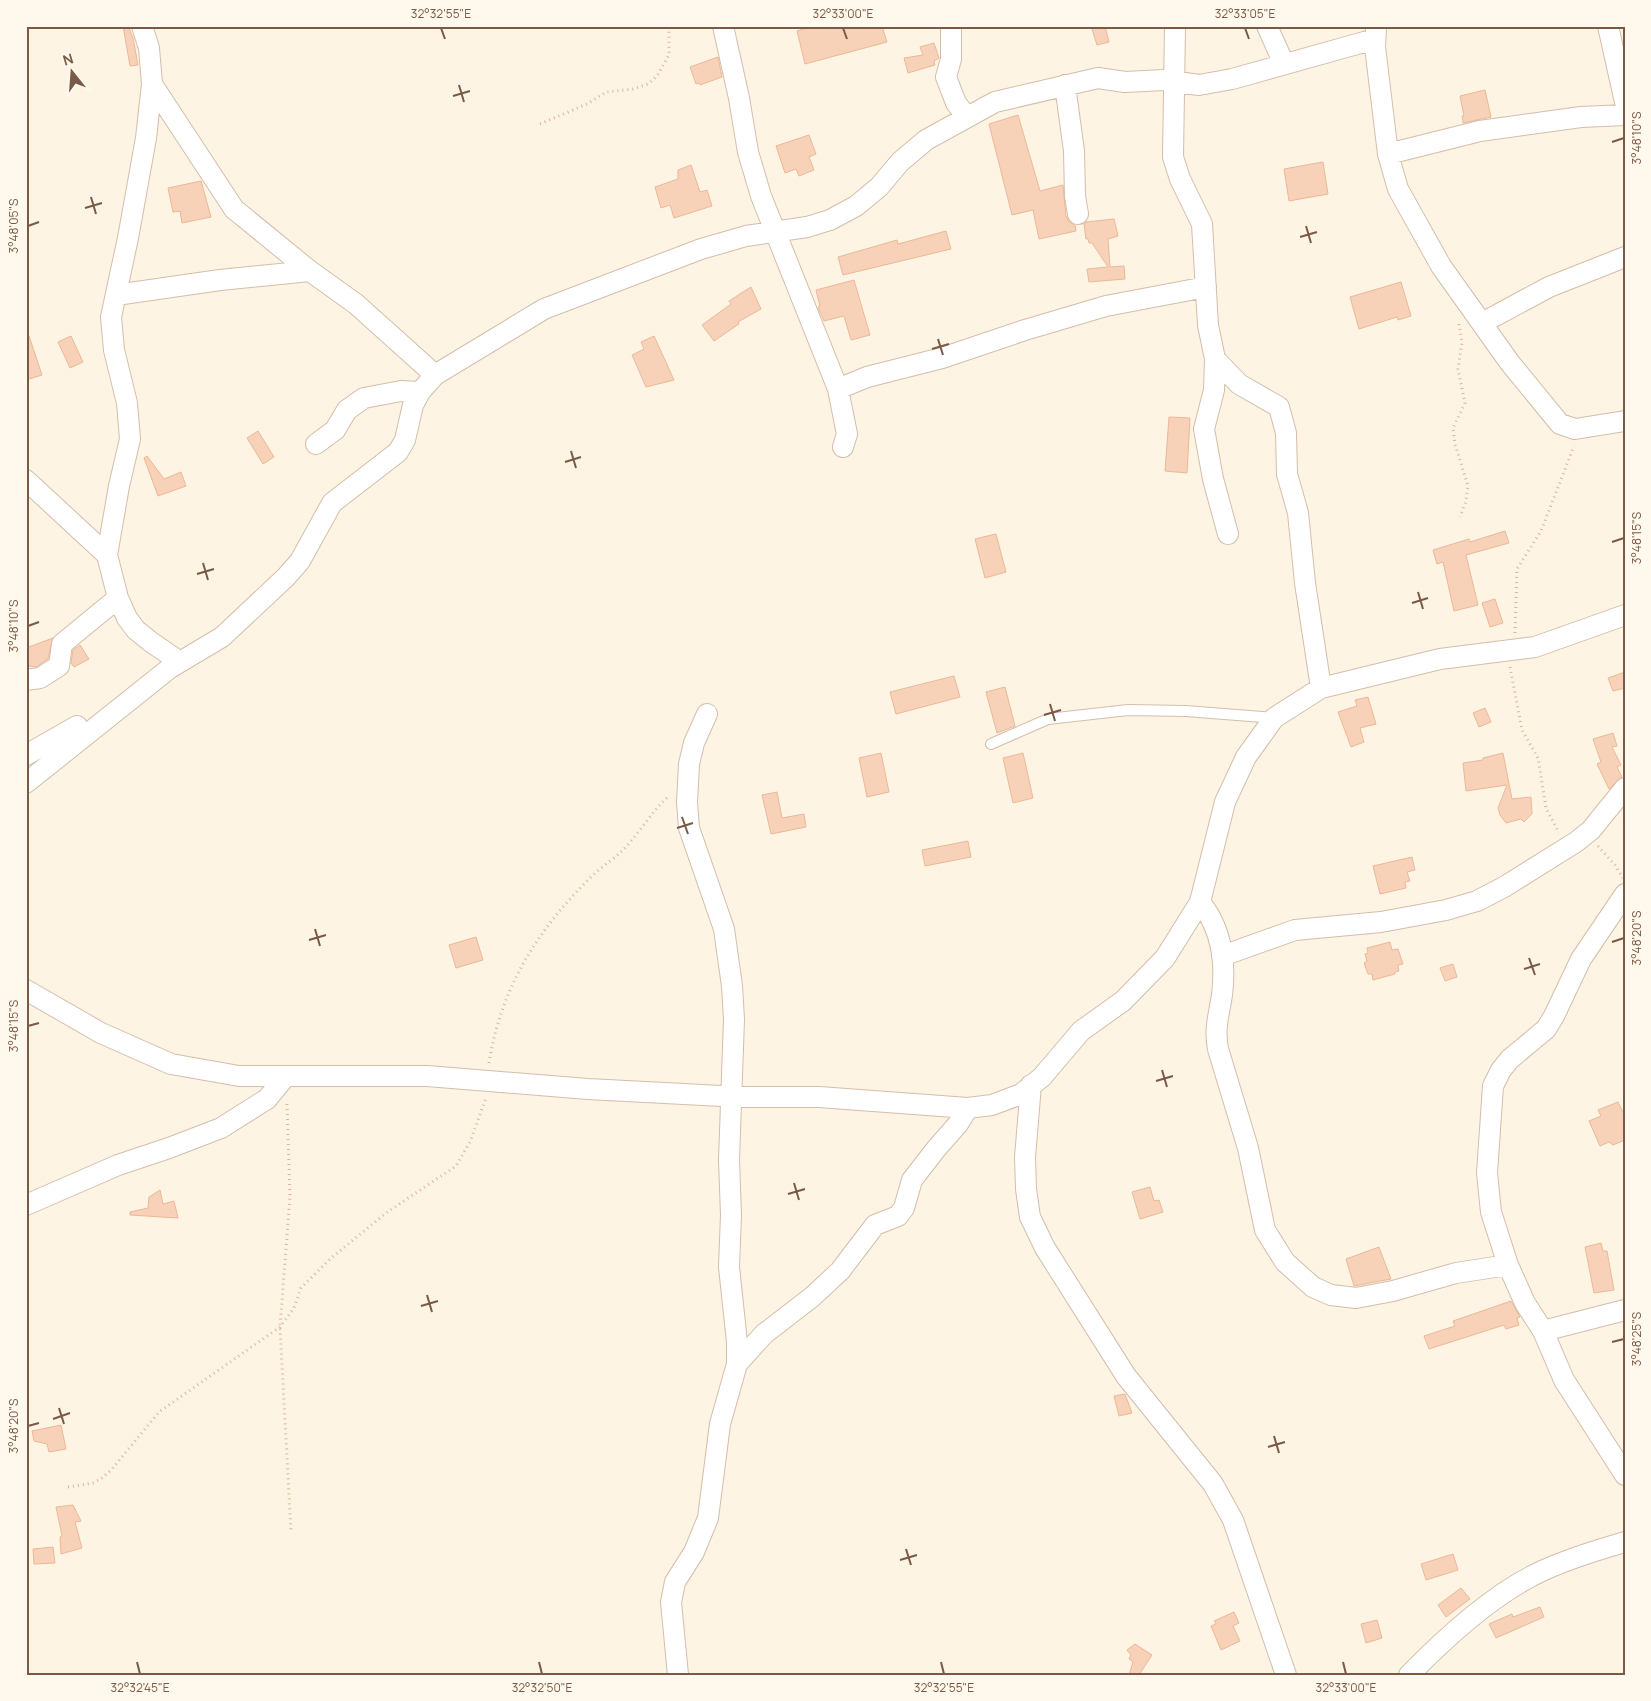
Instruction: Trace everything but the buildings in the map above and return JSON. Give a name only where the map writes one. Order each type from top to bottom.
[{"type":"street","points":[[142,26],[149,48],[152,84],[146,138],[111,317],[111,331],[127,403],[130,439],[118,486],[107,555],[118,598],[136,630],[174,666]]},
{"type":"street","points":[[723,26],[739,98],[748,152],[761,196],[838,389],[847,434],[843,447]]},
{"type":"street","points":[[950,26],[951,58],[946,77],[956,103],[967,117]]},
{"type":"street","points":[[1175,26],[1173,158],[1202,224],[1208,324],[1214,360],[1214,390],[1204,430],[1213,479],[1228,534]]},
{"type":"street","points":[[1267,26],[1284,64]]},
{"type":"street","points":[[1608,26],[1620,63],[1625,102]]},
{"type":"street","points":[[26,755],[55,740],[222,637],[300,562],[332,503],[398,452],[405,440],[413,405],[420,392],[435,375],[544,309],[566,299],[701,249],[746,236],[807,227],[830,220],[856,206],[878,187],[900,162],[926,140],[995,102],[1098,78],[1125,82],[1164,80],[1199,85],[1232,79],[1284,64],[1376,33],[1388,154],[1398,189],[1441,266],[1510,363],[1560,424],[1575,429],[1625,421]]},
{"type":"street","points":[[152,84],[234,209],[310,271],[356,304],[435,375]]},
{"type":"street","points":[[1065,85],[1074,151],[1075,196],[1078,214]]},
{"type":"street","points":[[1388,154],[1480,131],[1581,117],[1625,114]]},
{"type":"street","points":[[1482,323],[1549,287],[1625,257]]},
{"type":"street","points":[[116,295],[220,280],[310,271]]},
{"type":"street","points":[[838,389],[867,377],[979,347],[1025,330],[1106,306],[1206,287]]},
{"type":"street","points":[[1214,360],[1239,384],[1279,407],[1283,418],[1286,433],[1285,450],[1288,474],[1298,513],[1304,583],[1321,688]]},
{"type":"street","points":[[316,444],[335,430],[347,410],[364,398],[387,392],[409,390],[420,392]]},
{"type":"street","points":[[26,480],[107,555]]},
{"type":"street","points":[[26,680],[40,678],[59,666],[62,644],[118,598]]},
{"type":"street","points":[[26,990],[101,1033],[171,1064],[239,1076],[427,1076],[732,1097],[819,1097],[968,1108],[992,1105],[1021,1094],[1042,1077],[1081,1031],[1123,1001],[1154,971],[1182,934],[1200,902],[1225,802],[1246,757],[1274,718],[1321,688],[1440,660],[1535,647],[1625,615]]},
{"type":"street","points":[[26,783],[65,750],[174,666]]},
{"type":"street","points":[[678,1675],[672,1595],[675,1582],[694,1552],[708,1518],[720,1424],[737,1364],[737,1342],[729,1267],[731,1216],[729,1160],[734,1019],[729,959],[718,910],[689,828],[687,802],[693,748],[707,714]]},
{"type":"street","points":[[1222,956],[1295,930],[1381,922],[1446,910],[1477,901],[1504,887],[1579,840],[1591,830],[1625,788]]},
{"type":"street","points":[[1624,894],[1581,958],[1546,1029],[1510,1059],[1501,1070],[1493,1086],[1487,1173],[1491,1212],[1508,1265],[1525,1303],[1542,1331],[1564,1380],[1625,1475]]},
{"type":"street","points":[[1200,902],[1210,915],[1221,945],[1224,972],[1214,1032],[1216,1041],[1248,1148],[1265,1230],[1285,1262],[1313,1287],[1331,1295],[1356,1298],[1393,1291],[1456,1273],[1508,1265]]},
{"type":"street","points":[[26,1205],[118,1165],[221,1128],[267,1099],[286,1076]]},
{"type":"street","points":[[1032,1085],[1025,1157],[1026,1189],[1030,1216],[1045,1248],[1064,1275],[1126,1376],[1213,1484],[1233,1520],[1286,1675]]},
{"type":"street","points":[[737,1364],[764,1334],[812,1297],[840,1271],[868,1232],[876,1225],[898,1216],[904,1208],[912,1180],[958,1124],[968,1108]]},
{"type":"street","points":[[1542,1331],[1625,1310]]},
{"type":"street","points":[[1410,1674],[1466,1623],[1517,1586],[1541,1572],[1625,1542]]},
{"type":"lane","points":[[991,744],[1048,719],[1128,710],[1186,711],[1274,718]]},
{"type":"path","points":[[540,124],[587,104],[606,92],[633,90],[648,84],[656,76],[669,55],[669,26]]},
{"type":"path","points":[[1456,318],[1462,333],[1458,369],[1465,403],[1455,422],[1453,435],[1468,486],[1466,501],[1460,517]]},
{"type":"path","points":[[1585,428],[1570,454],[1541,531],[1517,569],[1514,650],[1510,669],[1522,730],[1538,758],[1546,808],[1554,827],[1565,841],[1579,840],[1597,845],[1615,865],[1624,880],[1624,894]]},
{"type":"path","points":[[68,1488],[101,1479],[116,1465],[159,1412],[280,1327],[294,1308],[301,1288],[330,1258],[386,1213],[456,1166],[470,1142],[482,1112],[489,1081],[492,1047],[502,1014],[525,957],[562,908],[593,875],[621,852],[670,796]]},
{"type":"path","points":[[286,1076],[290,1197],[280,1327],[291,1532]]}]
